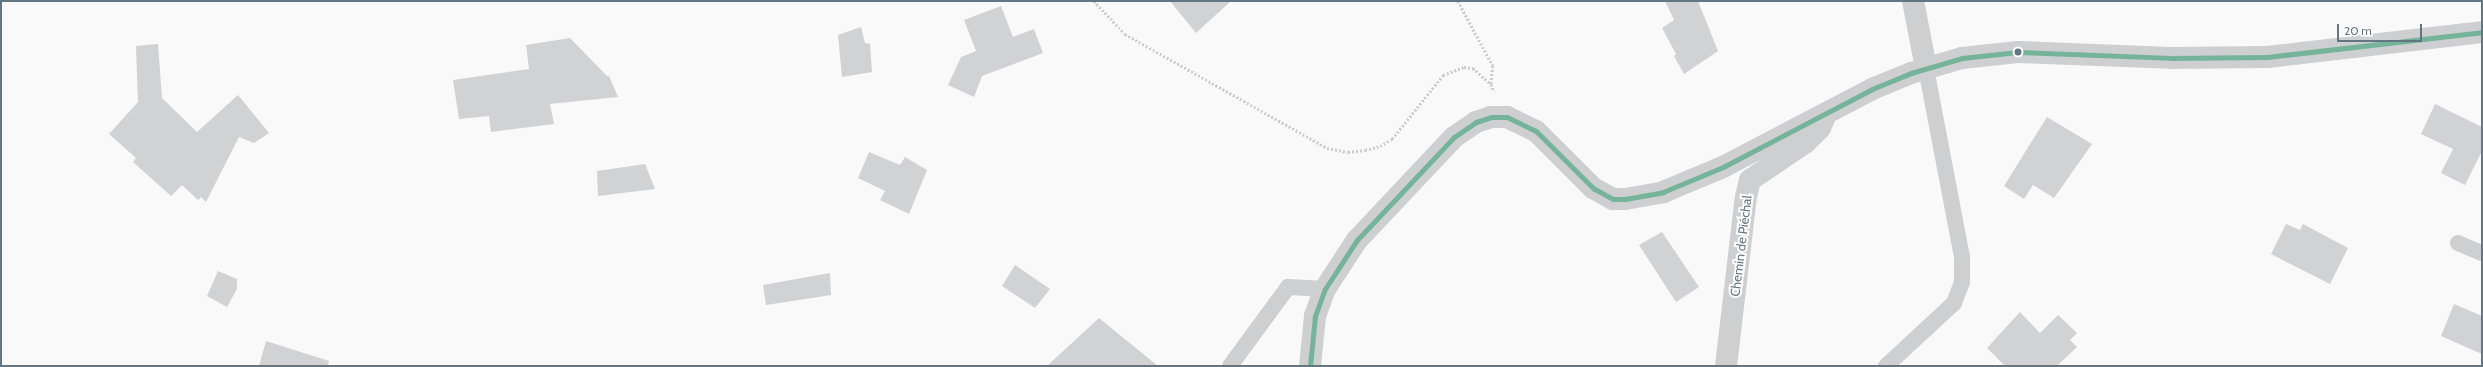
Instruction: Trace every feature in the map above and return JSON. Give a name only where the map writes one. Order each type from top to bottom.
[{"type":"street","points":[[1913,1],[1926,68]]},
{"type":"street","points":[[1310,366],[1316,316],[1324,289],[1357,240],[1454,137],[1476,122],[1490,117],[1507,117],[1536,131],[1592,188],[1613,199],[1646,197],[1663,192],[1723,167],[1872,89],[1926,68],[1962,58],[2018,52],[2171,58],[2267,57],[2482,32]]},
{"type":"street","name":"Chemin de Piéchal","points":[[1726,366],[1746,197],[1750,180],[1806,142],[1820,128],[1826,114]]},
{"type":"lane","points":[[1886,366],[1954,303],[1962,282],[1962,257],[1926,68]]},
{"type":"lane","points":[[2458,243],[2482,253]]},
{"type":"lane","points":[[1230,366],[1288,287],[1324,289]]},
{"type":"path","points":[[1094,1],[1125,34],[1327,148],[1348,152],[1365,150],[1380,146],[1392,139],[1443,75],[1464,67],[1473,68],[1491,84],[1507,117]]},
{"type":"path","points":[[1458,1],[1493,66],[1491,84]]},
{"type":"building","points":[[1170,1],[1231,1],[1196,33]]},
{"type":"building","points":[[1665,1],[1698,1],[1718,51],[1684,74],[1674,56],[1676,54],[1662,28],[1674,20]]},
{"type":"building","points":[[1001,6],[1013,37],[1034,29],[1043,53],[982,76],[974,97],[948,85],[961,57],[976,51],[964,20]]},
{"type":"building","points":[[861,27],[865,43],[870,44],[872,72],[842,77],[838,35]]},
{"type":"building","points":[[570,38],[607,76],[609,76],[618,97],[550,104],[554,124],[491,132],[489,116],[459,119],[453,80],[529,69],[526,45]]},
{"type":"building","points":[[158,44],[162,98],[197,132],[238,95],[269,133],[254,143],[239,137],[206,202],[201,197],[198,200],[182,185],[171,196],[133,162],[136,158],[109,134],[138,102],[136,46]]},
{"type":"building","points":[[2435,104],[2482,127],[2482,151],[2465,185],[2441,173],[2453,149],[2421,134]]},
{"type":"building","points":[[2047,117],[2092,144],[2054,198],[2033,185],[2024,199],[2004,186]]},
{"type":"building","points":[[869,152],[900,165],[905,157],[927,170],[909,214],[880,200],[885,191],[858,178]]},
{"type":"building","points":[[645,164],[655,189],[598,196],[597,171]]},
{"type":"building","points":[[2286,224],[2300,230],[2303,224],[2348,248],[2330,284],[2271,254]]},
{"type":"building","points":[[1662,232],[1699,287],[1676,302],[1639,245]]},
{"type":"building","points":[[1015,265],[1050,289],[1035,308],[1002,286]]},
{"type":"building","points":[[218,271],[237,279],[237,289],[227,307],[207,296]]},
{"type":"building","points":[[830,273],[831,295],[766,305],[763,285]]},
{"type":"building","points":[[2454,304],[2482,316],[2482,354],[2441,336]]},
{"type":"building","points":[[2020,312],[2040,333],[2058,315],[2077,333],[2070,340],[2077,347],[2057,366],[2005,366],[1987,348]]},
{"type":"building","points":[[1099,318],[1158,366],[1047,366]]},
{"type":"building","points":[[266,341],[329,361],[328,366],[259,366]]},
{"type":"transit line","points":[[1310,366],[1315,316],[1325,289],[1357,240],[1454,137],[1476,122],[1491,117],[1507,117],[1536,131],[1593,188],[1613,199],[1625,199],[1663,192],[1723,167],[1872,89],[1911,73],[1962,58],[2018,52],[2171,58],[2267,57],[2482,32]]}]
